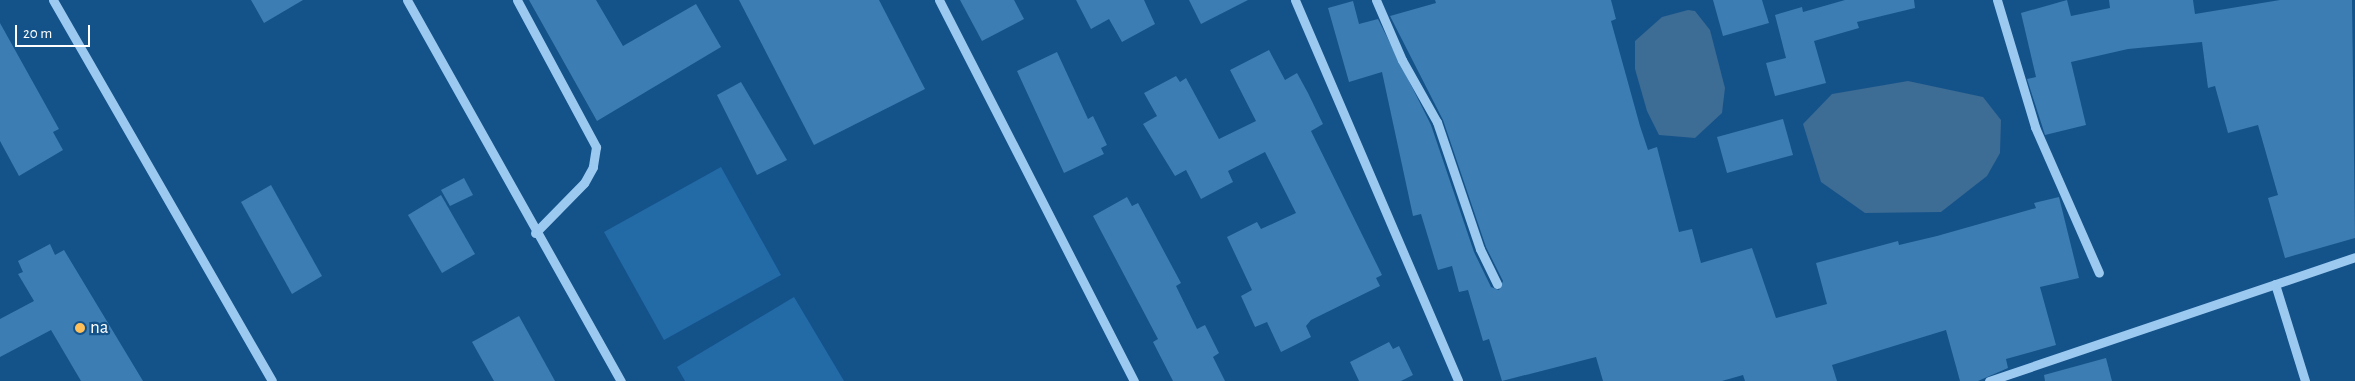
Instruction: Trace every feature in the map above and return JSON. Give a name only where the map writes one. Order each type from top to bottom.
[{"type":"street","points":[[53,0],[272,381]]},
{"type":"street","points":[[407,0],[535,233],[621,381]]},
{"type":"street","points":[[517,0],[596,147],[593,167],[584,183],[535,233]]},
{"type":"street","points":[[939,0],[1134,381]]},
{"type":"street","points":[[1295,0],[1458,381]]},
{"type":"street","points":[[1376,0],[1402,60],[1437,122],[1480,249],[1497,284]]},
{"type":"street","points":[[1997,0],[2035,127],[2099,273]]},
{"type":"street","points":[[1989,381],[2355,257]]},
{"type":"street","points":[[2275,284],[2305,381]]},
{"type":"shaded area","points":[[1688,10],[1695,11],[1710,30],[1725,88],[1722,113],[1695,138],[1659,135],[1647,111],[1635,69],[1635,41],[1662,17]]},
{"type":"shaded area","points":[[1908,81],[1983,97],[2001,120],[2000,153],[1987,176],[1941,212],[1865,213],[1821,182],[1803,124],[1832,94]]},
{"type":"shaded area","points":[[721,167],[781,275],[664,340],[604,232]]},
{"type":"shaded area","points":[[794,297],[844,381],[685,381],[677,367]]},
{"type":"building","points":[[251,0],[303,0],[264,23]]},
{"type":"building","points":[[529,0],[596,0],[623,46],[696,4],[721,47],[597,121]]},
{"type":"building","points":[[739,0],[879,0],[925,89],[814,145]]},
{"type":"building","points":[[960,0],[1014,0],[1024,19],[982,41]]},
{"type":"building","points":[[1076,0],[1144,0],[1155,24],[1122,42],[1109,19],[1091,29]]},
{"type":"building","points":[[1189,0],[1248,0],[1201,24]]},
{"type":"building","points":[[1435,0],[1611,0],[1616,19],[1611,21],[1640,126],[1648,150],[1657,147],[1679,232],[1692,229],[1701,263],[1752,248],[1776,318],[1827,304],[1816,263],[1898,241],[1899,245],[1937,236],[2036,208],[2034,203],[2059,197],[2079,278],[2040,287],[2056,345],[2006,359],[2008,368],[1978,381],[1960,381],[1946,330],[1832,365],[1837,381],[1745,381],[1743,375],[1722,381],[1603,381],[1596,357],[1502,381],[1489,339],[1483,341],[1468,290],[1459,292],[1452,266],[1438,270],[1421,214],[1413,216],[1382,72],[1349,82],[1328,8],[1353,1],[1359,24],[1378,19],[1431,125],[1474,252],[1491,287],[1499,290],[1503,281],[1486,247],[1443,120],[1390,16],[1436,3]]},
{"type":"building","points":[[1713,0],[1762,0],[1769,23],[1723,36]]},
{"type":"building","points":[[1845,0],[1914,0],[1915,8],[1857,22],[1859,28],[1814,41],[1826,83],[1775,96],[1766,63],[1786,58],[1775,15],[1802,7],[1803,12]]},
{"type":"building","points":[[2067,0],[2071,16],[2110,8],[2109,0],[2193,0],[2195,14],[2280,0],[2352,0],[2355,238],[2285,258],[2268,198],[2278,195],[2258,125],[2228,133],[2215,86],[2208,88],[2202,42],[2128,49],[2071,62],[2086,125],[2045,135],[2027,79],[2036,77],[2021,13]]},
{"type":"building","points":[[0,23],[59,129],[53,132],[63,150],[19,176],[0,141]]},
{"type":"building","points":[[1269,50],[1285,80],[1297,73],[1308,93],[1323,124],[1311,131],[1382,275],[1376,278],[1380,286],[1311,320],[1306,326],[1311,337],[1281,352],[1267,322],[1255,327],[1241,296],[1252,290],[1227,237],[1257,222],[1261,229],[1296,213],[1265,152],[1228,171],[1233,182],[1201,199],[1186,170],[1175,176],[1143,124],[1157,116],[1144,93],[1176,76],[1180,82],[1186,78],[1219,139],[1256,121],[1230,70]]},
{"type":"building","points":[[1057,52],[1088,119],[1093,116],[1107,145],[1101,148],[1104,154],[1064,173],[1017,71]]},
{"type":"building","points":[[741,82],[787,160],[757,175],[717,95]]},
{"type":"building","points":[[1783,119],[1793,155],[1727,173],[1717,137]]},
{"type":"building","points":[[464,178],[473,195],[450,206],[441,190]]},
{"type":"building","points":[[271,185],[322,276],[292,294],[241,202]]},
{"type":"building","points":[[441,195],[475,254],[442,273],[408,215]]},
{"type":"building","points":[[1127,197],[1132,206],[1138,203],[1181,283],[1176,286],[1197,329],[1205,325],[1219,353],[1213,357],[1225,381],[1173,381],[1153,342],[1158,339],[1093,216]]},
{"type":"building","name":"na","points":[[50,244],[55,255],[64,250],[143,381],[81,381],[51,330],[0,357],[0,319],[34,301],[18,274],[23,272],[18,261]]},
{"type":"building","points":[[519,316],[555,381],[494,381],[472,342]]},
{"type":"building","points":[[1389,342],[1393,349],[1399,346],[1413,375],[1401,381],[1359,381],[1350,362]]},
{"type":"building","points":[[2106,358],[2112,381],[2045,381],[2044,375]]},
{"type":"place","name":"na","points":[[80,328]]}]
